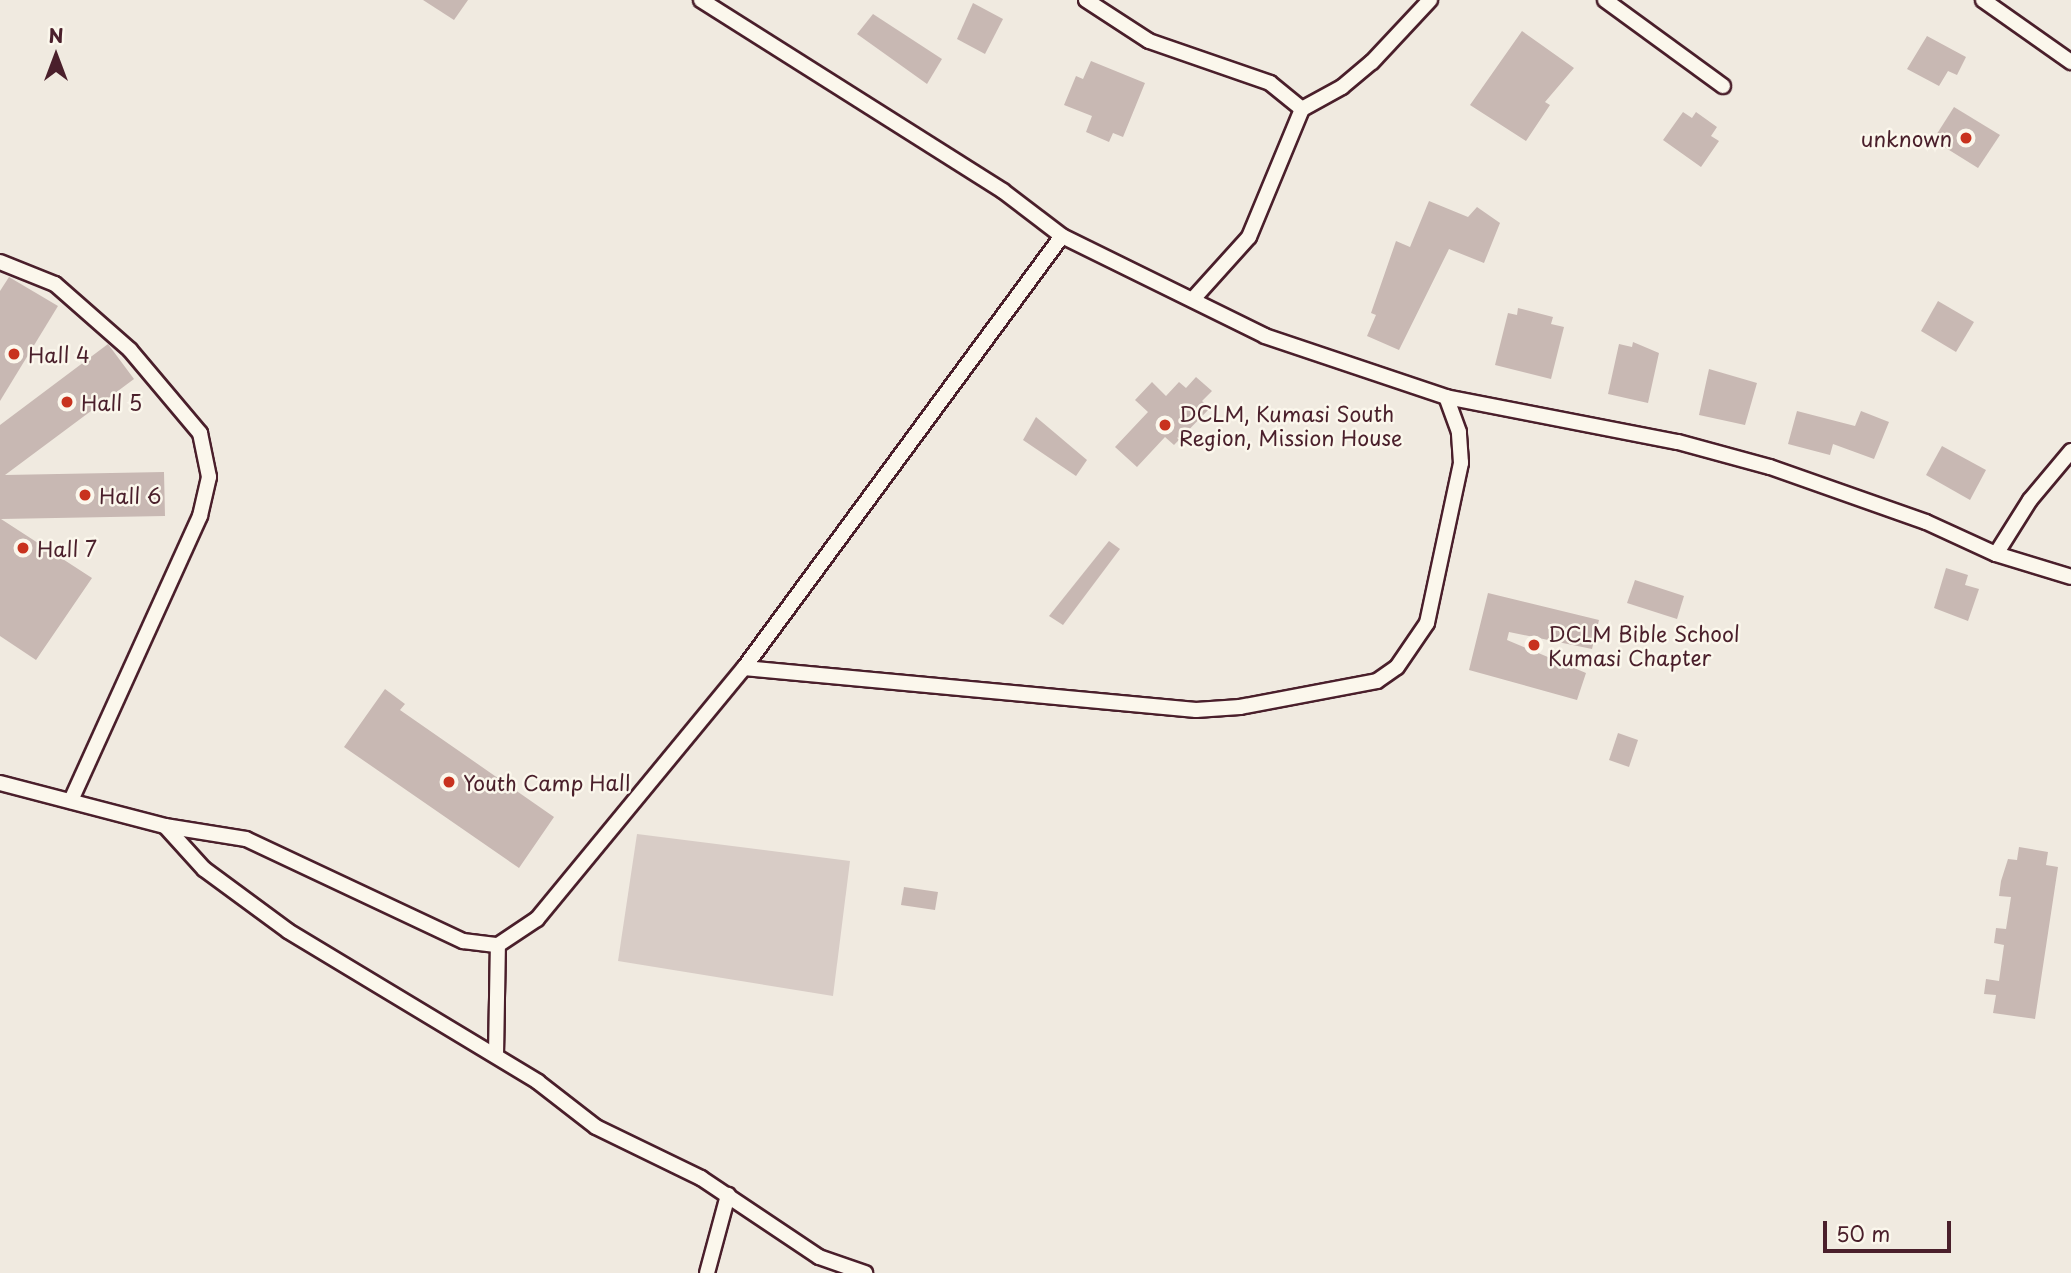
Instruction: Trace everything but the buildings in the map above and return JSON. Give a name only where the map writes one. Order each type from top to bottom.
[{"type":"street","points":[[701,0],[980,175],[1062,236],[1194,298],[1265,336],[1446,397],[1678,442],[1770,467],[1926,522],[1996,554],[2071,577]]},
{"type":"street","points":[[1086,0],[1149,41],[1270,83],[1302,109]]},
{"type":"street","points":[[1194,298],[1249,237],[1302,109],[1342,87],[1372,62],[1430,0]]},
{"type":"street","points":[[1605,0],[1723,86]]},
{"type":"street","points":[[1983,0],[2071,62]]},
{"type":"street","points":[[0,783],[164,826],[246,839],[463,941],[498,944],[537,919],[744,668],[1062,236]]},
{"type":"street","points":[[0,262],[55,284],[130,350],[200,433],[209,477],[200,516],[71,802]]},
{"type":"street","points":[[744,668],[1196,710],[1240,708],[1377,681],[1397,667],[1427,623],[1461,463],[1459,432],[1446,397]]},
{"type":"street","points":[[1996,554],[2030,500],[2071,451]]},
{"type":"street","points":[[164,826],[204,869],[288,931],[496,1055],[596,1126],[728,1195],[775,1231],[819,1257],[865,1273]]},
{"type":"street","points":[[496,1055],[498,944]]},
{"type":"street","points":[[707,1273],[728,1195]]},
{"type":"shaded area","points":[[637,834],[850,861],[833,996],[618,961]]},
{"type":"place","name":"unknown","points":[[1966,138]]},
{"type":"place","name":"Hall 4","points":[[14,354]]},
{"type":"place","name":"Hall 5","points":[[67,402]]},
{"type":"place","name":"DCLM, Kumasi South Region, Mission House","points":[[1165,425]]},
{"type":"place","name":"Hall 6","points":[[85,495]]},
{"type":"place","name":"Hall 7","points":[[23,548]]},
{"type":"place","name":"DCLM Bible School Kumasi Chapter","points":[[1534,645]]},
{"type":"place","name":"Youth Camp Hall","points":[[449,782]]}]
